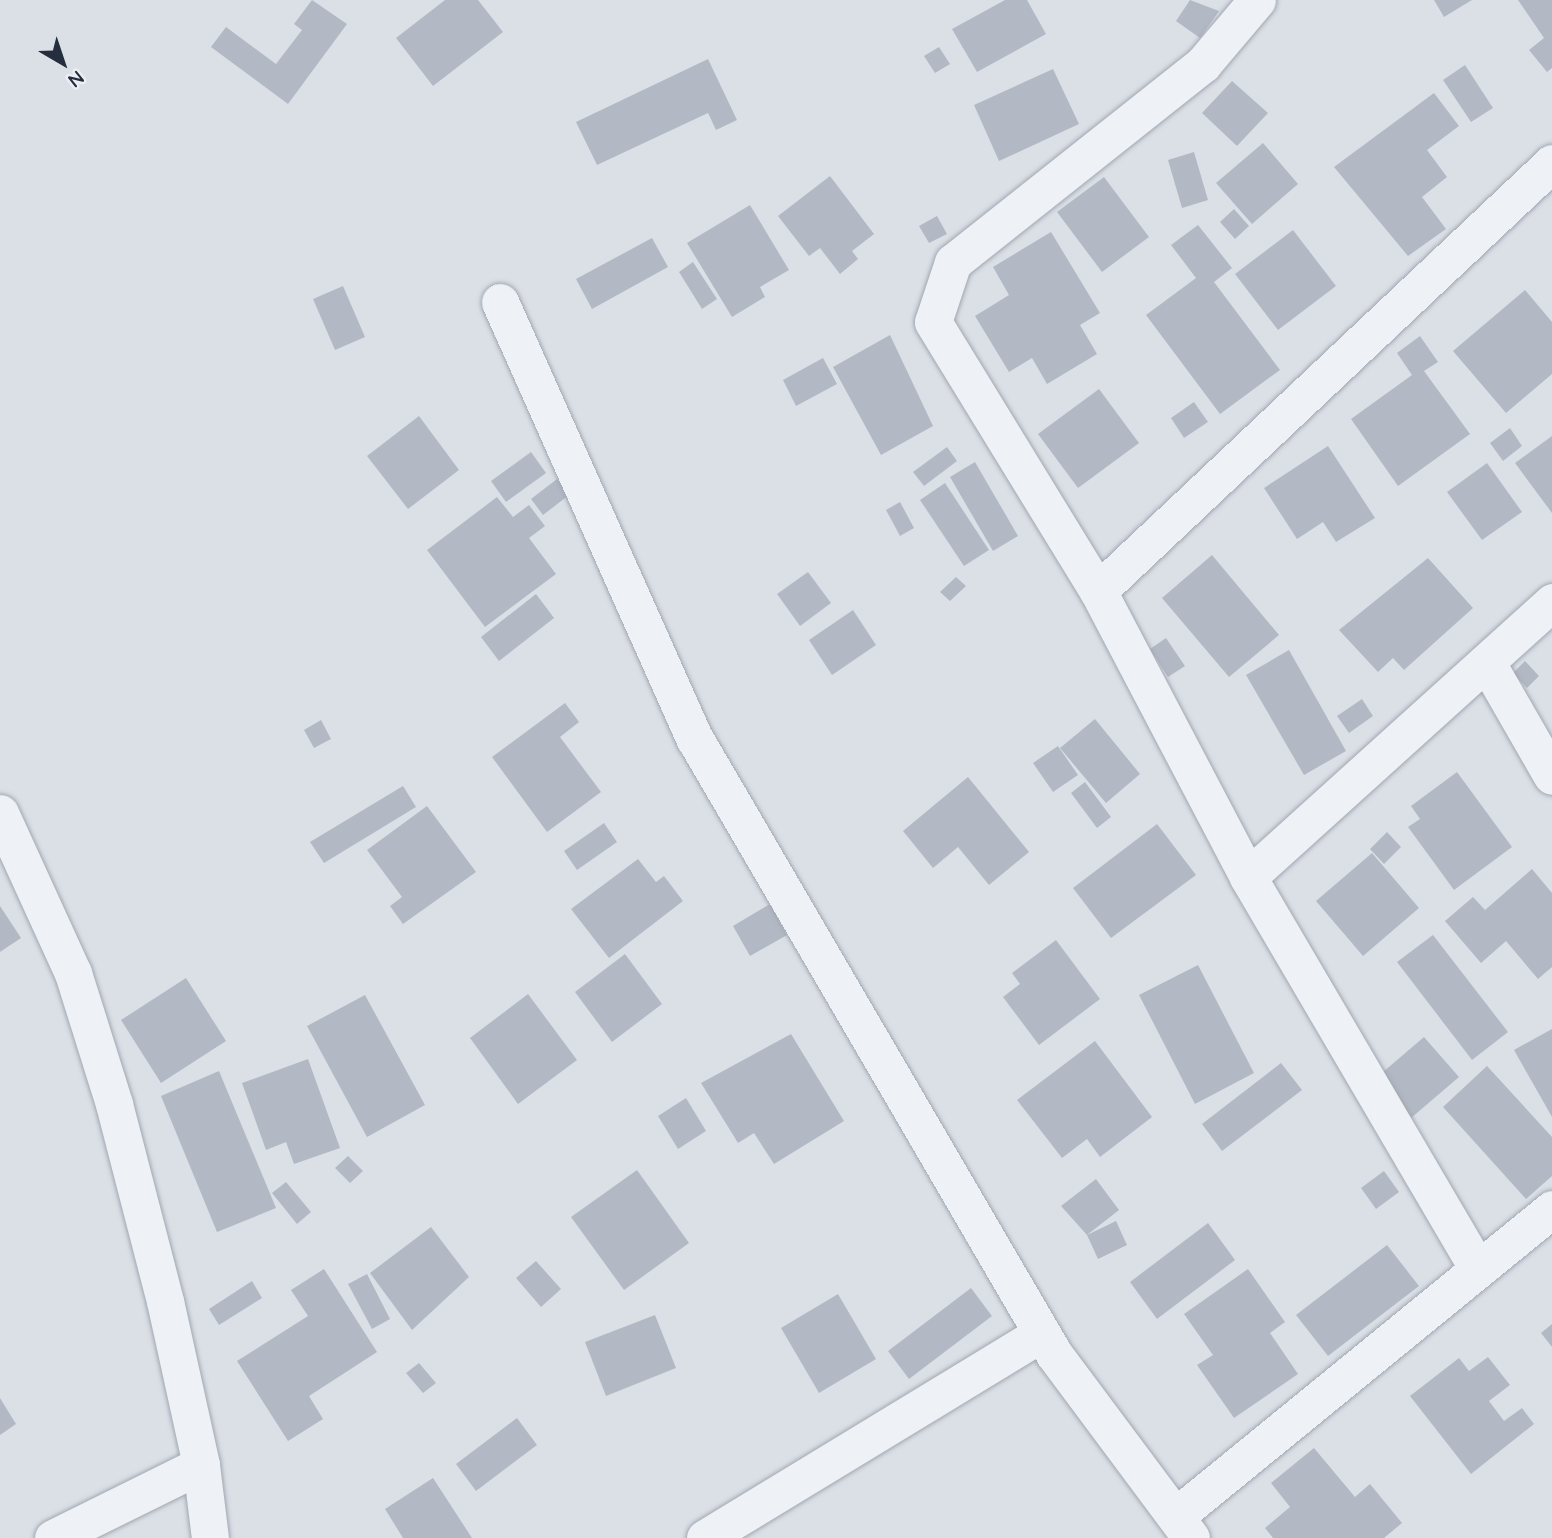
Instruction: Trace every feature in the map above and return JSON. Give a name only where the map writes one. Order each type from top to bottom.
[{"type":"street","points":[[1257,0],[1203,64],[953,262],[933,322],[1098,591],[1248,877],[1478,1269]]},
{"type":"street","points":[[1098,591],[1552,163]]},
{"type":"street","points":[[500,302],[695,739],[1042,1333],[1184,1527],[1478,1269],[1552,1209]]},
{"type":"street","points":[[1248,877],[1552,602]]},
{"type":"street","points":[[1487,663],[1552,776]]},
{"type":"street","points":[[0,813],[9,857],[73,972],[114,1104],[201,1465],[210,1538]]},
{"type":"street","points":[[705,1538],[1042,1333]]},
{"type":"street","points":[[53,1538],[201,1465]]},
{"type":"building","points":[[312,0],[347,24],[288,104],[211,47],[226,27],[276,64],[302,30],[294,24]]},
{"type":"building","points":[[445,0],[478,0],[503,32],[433,86],[396,38]]},
{"type":"building","points":[[1005,0],[1027,0],[1046,34],[977,72],[952,29]]},
{"type":"building","points":[[1190,0],[1219,11],[1200,38],[1176,21]]},
{"type":"building","points":[[1434,0],[1472,0],[1444,17]]},
{"type":"building","points":[[1518,0],[1552,0],[1552,68],[1547,72],[1529,50],[1544,38]]},
{"type":"building","points":[[939,47],[950,64],[935,73],[924,56]]},
{"type":"building","points":[[708,59],[737,120],[716,130],[708,113],[597,165],[576,122]]},
{"type":"building","points":[[1465,65],[1493,108],[1471,122],[1443,80]]},
{"type":"building","points":[[1053,69],[1079,124],[999,161],[974,105]]},
{"type":"building","points":[[1232,81],[1268,113],[1237,146],[1202,113]]},
{"type":"building","points":[[1434,93],[1459,126],[1427,150],[1447,177],[1422,197],[1446,229],[1408,256],[1334,167]]},
{"type":"building","points":[[1263,143],[1298,184],[1252,224],[1216,183]]},
{"type":"building","points":[[1194,152],[1208,200],[1182,208],[1168,160]]},
{"type":"building","points":[[830,176],[874,234],[852,251],[858,259],[840,274],[820,248],[809,256],[778,216]]},
{"type":"building","points":[[1104,177],[1149,237],[1102,272],[1057,212]]},
{"type":"building","points":[[750,205],[789,270],[760,287],[765,297],[732,317],[687,243]]},
{"type":"building","points":[[1234,209],[1249,226],[1235,239],[1220,222]]},
{"type":"building","points":[[937,216],[947,234],[929,243],[919,226]]},
{"type":"building","points":[[1198,225],[1232,268],[1214,282],[1280,370],[1220,414],[1146,315],[1196,278],[1171,245]]},
{"type":"building","points":[[1293,230],[1336,286],[1278,330],[1235,274]]},
{"type":"building","points":[[1051,232],[1100,313],[1080,325],[1097,354],[1047,384],[1032,358],[1009,372],[975,316],[1009,295],[993,267]]},
{"type":"building","points":[[652,238],[668,267],[592,309],[576,279]]},
{"type":"building","points":[[693,262],[717,299],[702,309],[679,272]]},
{"type":"building","points":[[343,286],[365,337],[335,350],[313,299]]},
{"type":"building","points":[[1525,290],[1552,322],[1552,374],[1506,413],[1453,351]]},
{"type":"building","points":[[890,335],[933,426],[881,455],[833,367]]},
{"type":"building","points":[[1420,336],[1438,362],[1424,371],[1470,434],[1398,486],[1351,419],[1412,375],[1397,353]]},
{"type":"building","points":[[823,358],[837,384],[796,406],[783,380]]},
{"type":"building","points":[[1099,389],[1139,443],[1078,488],[1038,434]]},
{"type":"building","points":[[1194,402],[1208,422],[1184,438],[1171,418]]},
{"type":"building","points":[[419,416],[459,470],[408,509],[367,456]]},
{"type":"building","points":[[1510,428],[1522,446],[1503,461],[1490,443]]},
{"type":"building","points":[[1552,436],[1552,513],[1515,463]]},
{"type":"building","points":[[1328,446],[1375,518],[1336,542],[1323,522],[1297,539],[1264,488]]},
{"type":"building","points":[[947,447],[957,461],[924,486],[913,472]]},
{"type":"building","points":[[531,452],[546,473],[506,502],[491,481]]},
{"type":"building","points":[[975,462],[1018,536],[993,551],[950,477]]},
{"type":"building","points":[[1487,463],[1522,512],[1482,540],[1447,492]]},
{"type":"building","points":[[557,479],[569,495],[543,515],[531,499]]},
{"type":"building","points":[[945,483],[989,550],[964,566],[920,500]]},
{"type":"building","points":[[497,497],[513,517],[529,505],[545,526],[529,538],[556,574],[485,627],[427,550]]},
{"type":"building","points":[[900,502],[914,528],[900,536],[886,510]]},
{"type":"building","points":[[1212,555],[1279,635],[1229,677],[1162,598]]},
{"type":"building","points":[[1428,558],[1473,608],[1404,670],[1393,658],[1378,672],[1339,630]]},
{"type":"building","points":[[808,572],[831,603],[800,626],[777,594]]},
{"type":"building","points":[[956,577],[966,586],[950,601],[940,592]]},
{"type":"building","points":[[536,594],[554,618],[499,661],[481,637]]},
{"type":"building","points":[[853,610],[876,645],[832,675],[809,640]]},
{"type":"building","points":[[1166,638],[1185,666],[1168,677],[1150,649]]},
{"type":"building","points":[[1289,650],[1346,751],[1304,775],[1246,675]]},
{"type":"building","points":[[1525,661],[1539,676],[1527,688],[1513,673]]},
{"type":"building","points":[[1362,699],[1373,716],[1349,733],[1337,716]]},
{"type":"building","points":[[565,703],[579,722],[560,737],[601,792],[547,832],[492,757]]},
{"type":"building","points":[[1095,719],[1140,774],[1106,803],[1060,748]]},
{"type":"building","points":[[321,720],[331,739],[314,748],[304,730]]},
{"type":"building","points":[[1058,746],[1078,775],[1053,792],[1033,763]]},
{"type":"building","points":[[1457,772],[1512,847],[1454,890],[1408,827],[1420,819],[1411,806]]},
{"type":"building","points":[[968,777],[1029,852],[989,885],[958,847],[933,868],[903,831]]},
{"type":"building","points":[[1085,782],[1111,817],[1097,828],[1071,793]]},
{"type":"building","points":[[403,786],[416,807],[324,863],[310,842]]},
{"type":"building","points":[[427,806],[476,872],[403,924],[390,906],[402,897],[367,850]]},
{"type":"building","points":[[604,823],[617,842],[577,870],[564,851]]},
{"type":"building","points":[[1157,824],[1196,875],[1111,938],[1073,888]]},
{"type":"building","points":[[1387,832],[1401,847],[1384,864],[1370,849]]},
{"type":"building","points":[[1372,853],[1419,908],[1363,956],[1316,901]]},
{"type":"building","points":[[638,859],[656,882],[664,876],[683,901],[609,958],[571,909]]},
{"type":"building","points":[[1532,869],[1552,893],[1552,967],[1538,979],[1506,941],[1481,963],[1445,921],[1473,897],[1485,910]]},
{"type":"building","points":[[770,904],[787,935],[750,956],[733,926]]},
{"type":"building","points":[[0,906],[21,938],[0,952]]},
{"type":"building","points":[[1433,935],[1508,1032],[1472,1060],[1397,962]]},
{"type":"building","points":[[1056,940],[1100,999],[1039,1045],[1003,997],[1020,984],[1012,973]]},
{"type":"building","points":[[625,954],[662,1004],[612,1042],[575,992]]},
{"type":"building","points":[[1198,965],[1254,1073],[1195,1104],[1139,995]]},
{"type":"building","points":[[186,978],[226,1041],[161,1083],[121,1020]]},
{"type":"building","points":[[528,994],[577,1060],[518,1104],[470,1038]]},
{"type":"building","points":[[365,995],[425,1105],[367,1137],[307,1026]]},
{"type":"building","points":[[1552,1029],[1552,1117],[1514,1050]]},
{"type":"building","points":[[791,1034],[844,1121],[774,1164],[754,1133],[738,1143],[701,1083]]},
{"type":"building","points":[[1424,1037],[1459,1077],[1411,1118],[1376,1078]]},
{"type":"building","points":[[1095,1041],[1152,1117],[1100,1157],[1087,1139],[1062,1158],[1017,1100]]},
{"type":"building","points":[[308,1059],[340,1148],[294,1164],[286,1142],[266,1150],[242,1083]]},
{"type":"building","points":[[1281,1063],[1302,1090],[1222,1151],[1202,1124]]},
{"type":"building","points":[[1487,1066],[1552,1137],[1552,1176],[1526,1199],[1443,1107]]},
{"type":"building","points":[[219,1071],[276,1208],[217,1232],[161,1096]]},
{"type":"building","points":[[686,1098],[706,1131],[678,1149],[658,1116]]},
{"type":"building","points":[[348,1156],[363,1171],[350,1183],[335,1168]]},
{"type":"building","points":[[637,1170],[689,1243],[624,1290],[571,1217]]},
{"type":"building","points":[[1384,1171],[1399,1192],[1376,1209],[1361,1188]]},
{"type":"building","points":[[1096,1179],[1119,1210],[1087,1235],[1061,1206]]},
{"type":"building","points":[[286,1182],[311,1212],[297,1224],[272,1193]]},
{"type":"building","points":[[1116,1221],[1127,1245],[1098,1259],[1087,1235]]},
{"type":"building","points":[[1208,1223],[1235,1260],[1157,1319],[1130,1282]]},
{"type":"building","points":[[431,1227],[469,1277],[412,1330],[370,1273]]},
{"type":"building","points":[[1387,1245],[1419,1286],[1328,1356],[1296,1315]]},
{"type":"building","points":[[536,1261],[561,1289],[541,1307],[516,1278]]},
{"type":"building","points":[[324,1269],[377,1352],[309,1396],[323,1419],[288,1441],[237,1361],[308,1316],[291,1290]]},
{"type":"building","points":[[1248,1269],[1285,1322],[1270,1333],[1298,1374],[1234,1418],[1197,1365],[1213,1355],[1184,1314]]},
{"type":"building","points":[[367,1274],[390,1319],[372,1329],[348,1284]]},
{"type":"building","points":[[252,1281],[262,1298],[219,1325],[209,1309]]},
{"type":"building","points":[[971,1288],[992,1316],[909,1379],[888,1351]]},
{"type":"building","points":[[838,1294],[876,1359],[819,1393],[781,1328]]},
{"type":"building","points":[[655,1315],[676,1368],[606,1396],[585,1342]]},
{"type":"building","points":[[1552,1324],[1552,1347],[1541,1333]]},
{"type":"building","points":[[1488,1357],[1510,1385],[1489,1401],[1504,1421],[1522,1408],[1534,1424],[1471,1474],[1410,1396],[1459,1358],[1469,1371]]},
{"type":"building","points":[[419,1363],[436,1383],[423,1393],[406,1373]]},
{"type":"building","points":[[0,1398],[16,1424],[0,1435]]},
{"type":"building","points":[[517,1418],[537,1445],[476,1491],[456,1464]]},
{"type":"building","points":[[1314,1448],[1355,1497],[1370,1484],[1402,1523],[1384,1538],[1273,1538],[1265,1528],[1290,1507],[1271,1483]]},
{"type":"building","points":[[433,1478],[472,1538],[403,1538],[385,1509]]}]
